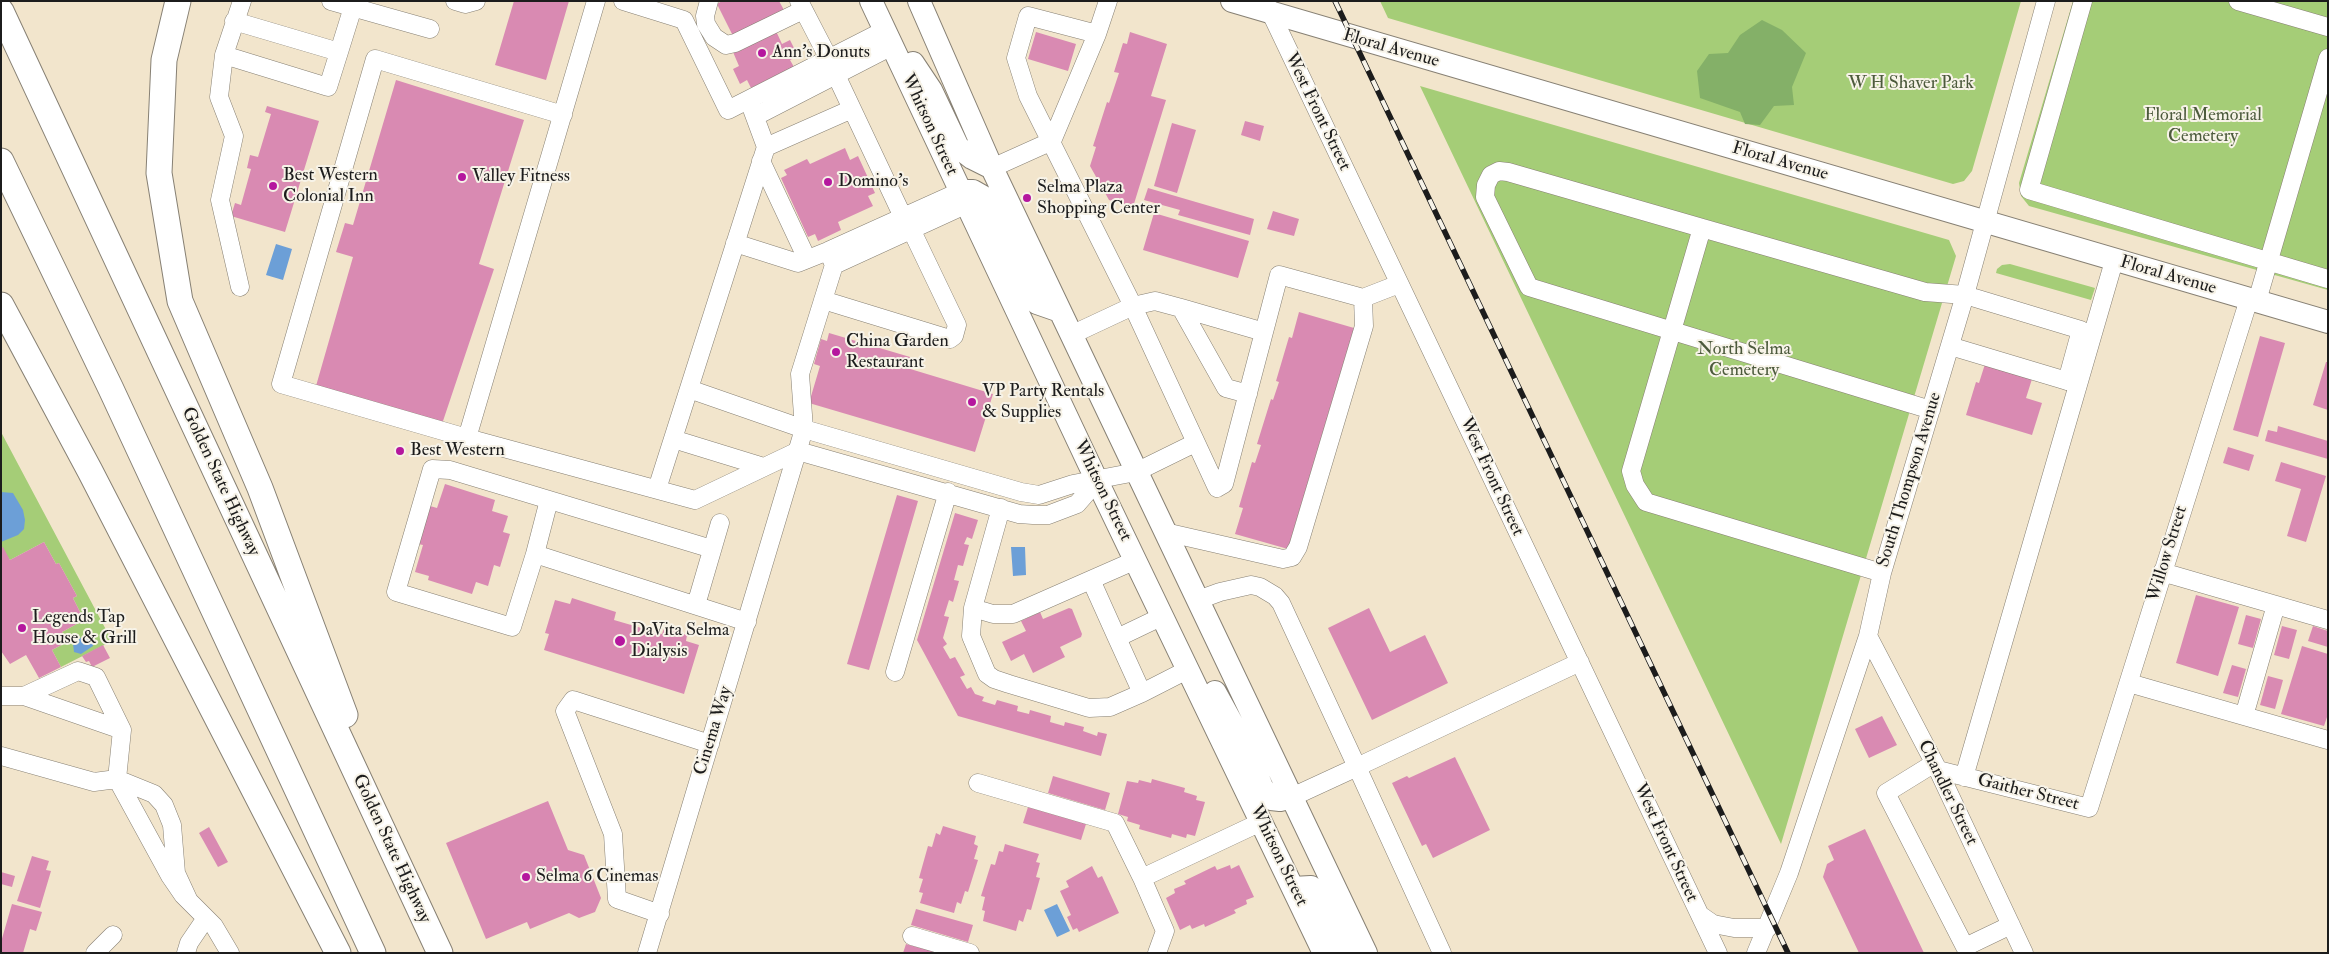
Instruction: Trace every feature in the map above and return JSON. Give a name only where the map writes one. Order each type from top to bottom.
[{"type":"highway","points":[[178,1],[164,60],[159,173],[180,301],[260,488],[415,902]]},
{"type":"highway","name":"Golden State Highway","points":[[1,12],[440,953]]},
{"type":"highway","points":[[1,161],[116,398],[373,953]]},
{"type":"highway","points":[[1,305],[94,480],[338,953]]},
{"type":"main road","name":"Whitson Street","points":[[871,1],[1097,481],[1324,953]]},
{"type":"main road","points":[[918,1],[992,168],[1366,953]]},
{"type":"main road","points":[[932,31],[934,1]]},
{"type":"main road","name":"Floral Avenue","points":[[1232,1],[1268,7],[1352,38],[2328,322]]},
{"type":"main road","points":[[888,38],[904,50],[931,90],[958,147],[972,158],[992,168]]},
{"type":"main road","points":[[964,197],[973,191],[987,199],[1037,303],[1060,311]]},
{"type":"main road","points":[[1188,669],[1214,690],[1248,752],[1262,787],[1271,799],[1280,800],[1292,797]]},
{"type":"main road","points":[[1293,888],[1311,887],[1316,892],[1346,953]]},
{"type":"street","points":[[240,287],[220,200],[234,136],[219,97],[224,55],[242,1]]},
{"type":"street","points":[[332,1],[430,29]]},
{"type":"street","points":[[455,1],[465,4],[476,1]]},
{"type":"street","points":[[467,438],[596,1]]},
{"type":"street","points":[[624,1],[684,20],[728,110],[753,108],[888,38]]},
{"type":"street","points":[[709,1],[705,16],[706,24],[714,37],[726,45],[735,43],[801,6],[957,325],[954,336],[950,338],[823,300]]},
{"type":"street","points":[[992,168],[1052,141],[1097,34],[1108,1]]},
{"type":"street","name":"South Thompson Avenue","points":[[1756,953],[1790,873],[1868,636],[1882,573],[1965,295],[2046,1]]},
{"type":"street","points":[[2083,1],[2029,190],[2328,279]]},
{"type":"street","points":[[2238,1],[2291,9],[2328,27]]},
{"type":"street","points":[[224,55],[328,87],[353,7]]},
{"type":"street","name":"West Front Street","points":[[1268,7],[1718,953]]},
{"type":"street","points":[[1097,34],[1028,16],[1016,58],[1028,96],[1133,306],[1216,488],[1224,484],[1279,276],[1363,298],[1399,284]]},
{"type":"street","points":[[234,21],[339,52]]},
{"type":"street","name":"Willow Street","points":[[2089,808],[2162,572],[2253,300],[2269,261],[2328,58]]},
{"type":"street","points":[[563,114],[374,59],[281,384],[467,438],[696,500],[798,451],[1001,508],[1033,515],[1048,515],[1077,504],[1097,481]]},
{"type":"street","points":[[753,108],[763,154],[807,259]]},
{"type":"street","points":[[657,489],[763,154],[852,108]]},
{"type":"street","points":[[1932,410],[1529,287],[1485,197],[1486,184],[1492,175],[1499,171],[1508,172],[1925,292],[1965,295],[2081,330],[2067,381],[1950,346]]},
{"type":"street","points":[[735,244],[798,263],[807,259],[831,258],[964,197]]},
{"type":"street","points":[[1702,228],[1631,471],[1636,485],[1646,502],[1882,573]]},
{"type":"street","name":"Cinema Way","points":[[647,953],[804,429],[800,374],[823,300],[831,258]]},
{"type":"street","points":[[1964,777],[2114,261]]},
{"type":"street","points":[[1165,532],[1283,559],[1292,556],[1298,547],[1364,326],[1363,298]]},
{"type":"street","points":[[1071,335],[1133,306],[1155,301],[1264,332]]},
{"type":"street","points":[[1181,308],[1226,388],[1248,394]]},
{"type":"street","points":[[689,389],[804,429],[1032,495],[1047,494],[1065,486],[1136,472],[1195,444]]},
{"type":"street","points":[[673,439],[764,467]]},
{"type":"street","points":[[549,500],[535,554],[512,627],[396,592],[432,469],[450,470],[712,549]]},
{"type":"street","points":[[895,672],[948,492]]},
{"type":"street","points":[[1001,508],[973,608],[971,636],[974,648],[987,674],[994,679],[1089,708],[1110,707],[1188,669]]},
{"type":"street","points":[[696,606],[720,523]]},
{"type":"street","points":[[535,554],[747,622]]},
{"type":"street","points":[[973,608],[993,614],[1013,614],[1136,560]]},
{"type":"street","points":[[2162,572],[2328,620]]},
{"type":"street","points":[[1091,580],[1142,693]]},
{"type":"street","points":[[1198,600],[1227,590],[1251,585],[1260,587],[1275,596],[1281,603],[1442,953]]},
{"type":"street","points":[[2244,716],[2276,605]]},
{"type":"street","points":[[1117,638],[1163,616]]},
{"type":"street","name":"Chandler Street","points":[[1868,636],[1936,767],[2024,953]]},
{"type":"street","points":[[1292,797],[1580,662]]},
{"type":"street","points":[[24,696],[78,671],[96,676],[122,730],[117,780],[170,876],[221,937],[230,953]]},
{"type":"street","points":[[2129,683],[2328,740]]},
{"type":"street","points":[[1,696],[24,696],[122,730]]},
{"type":"street","points":[[660,914],[617,899],[614,834],[565,711],[573,700],[710,744]]},
{"type":"street","points":[[6,759],[94,782],[117,780],[152,792],[164,804],[175,835],[176,873],[188,899]]},
{"type":"street","points":[[1936,767],[1886,793],[1965,948],[1971,949],[2011,925]]},
{"type":"street","name":"Gaither Street","points":[[1936,767],[1964,777],[2089,808]]},
{"type":"street","points":[[978,783],[1115,823],[1165,931],[1157,953]]},
{"type":"street","points":[[1142,878],[1261,822]]},
{"type":"street","points":[[1700,915],[1713,924],[1734,928],[1768,928]]},
{"type":"street","points":[[186,953],[189,943],[206,918]]},
{"type":"street","points":[[95,953],[113,935]]},
{"type":"street","points":[[912,936],[970,953]]},
{"type":"green space","name":"W H Shaver Park","points":[[1380,1],[2021,1],[1972,171],[1964,181],[1953,184],[1388,18]]},
{"type":"green space","name":"Floral Memorial Cemetery","points":[[2073,1],[2328,1],[2328,290],[2029,206],[2021,196],[2019,183]]},
{"type":"green space","points":[[1762,20],[1782,30],[1806,53],[1792,87],[1794,105],[1774,106],[1760,125],[1745,124],[1740,112],[1700,98],[1697,71],[1709,54],[1728,53],[1740,35]]},
{"type":"green space","name":"North Selma Cemetery","points":[[1420,86],[1949,240],[1956,256],[1781,844]]},
{"type":"green space","points":[[2010,264],[2095,288],[2091,300],[1996,273],[1997,269],[2002,265]]},
{"type":"green space","points":[[1,432],[112,641],[61,667],[52,650],[67,642],[62,632],[84,620],[73,598],[77,596],[59,563],[56,564],[44,542],[10,560],[1,548]]},
{"type":"water","points":[[276,244],[292,249],[283,280],[266,275]]},
{"type":"water","points":[[1,492],[13,493],[23,510],[25,520],[24,529],[18,535],[1,542]]},
{"type":"water","points":[[1011,547],[1025,547],[1026,575],[1013,576]]},
{"type":"water","points":[[88,632],[91,632],[94,636],[93,646],[81,654],[74,652],[73,644]]},
{"type":"water","points":[[1057,904],[1070,931],[1057,937],[1044,910]]},
{"type":"building","points":[[514,1],[569,1],[546,80],[495,65]]},
{"type":"building","points":[[722,1],[779,1],[784,10],[733,36],[717,4]]},
{"type":"building","points":[[776,31],[782,44],[790,40],[798,56],[790,60],[794,67],[751,88],[747,80],[740,84],[733,69],[739,66],[733,52]]},
{"type":"building","points":[[1036,32],[1076,44],[1068,71],[1028,59]]},
{"type":"building","points":[[1130,32],[1167,44],[1151,96],[1166,100],[1133,207],[1109,200],[1090,166],[1096,147],[1093,146],[1107,102],[1109,103],[1119,73],[1114,72],[1123,43],[1127,44]]},
{"type":"building","points":[[396,80],[524,120],[479,264],[494,269],[442,424],[316,386],[353,257],[336,252],[345,223],[353,225]]},
{"type":"building","name":"Best Western Colonial Inn","points":[[267,106],[319,121],[285,232],[231,216],[235,203],[241,205],[251,169],[247,168],[250,155],[258,157],[271,114],[265,112]]},
{"type":"building","points":[[1245,121],[1264,126],[1260,141],[1241,135]]},
{"type":"building","points":[[1172,123],[1196,130],[1177,193],[1154,186]]},
{"type":"building","points":[[845,148],[850,160],[858,156],[875,193],[868,196],[873,206],[838,222],[841,230],[818,241],[815,234],[808,237],[781,178],[787,175],[784,170],[807,159],[810,164]]},
{"type":"building","points":[[1148,188],[1254,219],[1250,235],[1178,215],[1180,210],[1144,200]]},
{"type":"building","points":[[1273,211],[1299,219],[1294,236],[1267,229]]},
{"type":"building","points":[[1154,213],[1249,241],[1238,278],[1143,250]]},
{"type":"building","points":[[1299,312],[1354,328],[1288,549],[1235,534],[1243,508],[1239,507],[1252,462],[1255,463],[1261,445],[1257,444],[1271,399],[1273,400],[1279,382],[1276,381],[1289,337],[1292,338]]},
{"type":"building","points":[[829,333],[910,357],[907,368],[993,394],[975,452],[809,403],[820,366],[814,364],[821,339],[827,341]]},
{"type":"building","points":[[2260,336],[2285,343],[2258,437],[2233,430]]},
{"type":"building","points":[[2326,362],[2328,362],[2328,410],[2313,405]]},
{"type":"building","points":[[1985,364],[2032,379],[2026,398],[2042,403],[2032,435],[1966,415],[1976,382],[1979,383]]},
{"type":"building","points":[[2278,426],[2328,441],[2328,459],[2265,441],[2268,430],[2277,432]]},
{"type":"building","points":[[2228,447],[2254,455],[2249,471],[2223,463]]},
{"type":"building","points":[[2281,462],[2326,476],[2306,542],[2287,536],[2301,489],[2275,481]]},
{"type":"building","points":[[445,484],[495,500],[492,511],[508,516],[503,532],[510,534],[500,567],[494,565],[488,586],[476,582],[472,594],[428,580],[429,576],[415,572],[423,545],[418,544],[430,506],[437,508]]},
{"type":"building","points":[[897,495],[918,501],[869,670],[847,664]]},
{"type":"building","points":[[955,513],[978,520],[972,539],[967,537],[964,544],[969,545],[963,566],[958,565],[954,580],[959,581],[953,602],[949,600],[944,616],[949,617],[943,638],[947,644],[943,647],[950,659],[955,657],[965,675],[960,677],[967,689],[971,687],[975,694],[984,697],[982,701],[995,705],[997,700],[1018,706],[1017,711],[1029,714],[1030,710],[1051,716],[1050,722],[1064,726],[1065,722],[1084,727],[1083,731],[1097,736],[1098,732],[1107,734],[1101,756],[958,716],[917,640]]},
{"type":"building","points":[[44,542],[56,564],[59,563],[77,596],[73,598],[84,620],[62,632],[67,642],[52,650],[61,667],[39,678],[26,655],[10,664],[1,651],[1,548],[3,547],[10,560]]},
{"type":"building","points":[[2196,595],[2239,607],[2218,676],[2176,663]]},
{"type":"building","points":[[572,598],[616,612],[614,620],[662,634],[664,628],[687,635],[686,641],[699,645],[684,694],[544,650],[549,634],[545,633],[555,600],[570,604]]},
{"type":"building","points":[[1069,608],[1072,609],[1082,634],[1081,637],[1060,647],[1065,657],[1033,673],[1024,654],[1011,661],[1002,642],[1026,631],[1021,621],[1040,612],[1043,619]]},
{"type":"building","points":[[1369,608],[1390,652],[1425,635],[1448,683],[1372,720],[1328,628]]},
{"type":"building","points":[[2246,615],[2261,619],[2253,648],[2238,644]]},
{"type":"building","points":[[2282,626],[2297,630],[2289,659],[2274,655]]},
{"type":"building","points":[[2313,626],[2328,631],[2328,647],[2308,641]]},
{"type":"building","points":[[103,645],[110,658],[92,667],[89,661],[86,662],[82,656]]},
{"type":"building","points":[[2302,646],[2328,654],[2328,714],[2324,726],[2281,714]]},
{"type":"building","points":[[2232,665],[2246,669],[2238,697],[2223,693]]},
{"type":"building","points":[[2268,676],[2283,680],[2275,709],[2260,705]]},
{"type":"building","points":[[1882,716],[1897,745],[1869,758],[1855,729]]},
{"type":"building","points":[[1455,757],[1490,830],[1433,858],[1426,844],[1422,846],[1392,783],[1407,776],[1409,778]]},
{"type":"building","points":[[1053,776],[1110,793],[1105,810],[1048,793]]},
{"type":"building","points":[[1152,779],[1185,788],[1184,792],[1197,796],[1196,800],[1205,802],[1195,836],[1187,834],[1186,838],[1172,834],[1171,838],[1139,829],[1140,825],[1127,821],[1128,817],[1118,814],[1127,781],[1138,783],[1139,780],[1151,783]]},
{"type":"building","name":"Selma 6 Cinemas","points":[[548,801],[568,850],[584,855],[601,898],[595,912],[579,918],[569,913],[530,929],[527,922],[486,939],[446,843]]},
{"type":"building","points":[[1028,807],[1086,824],[1081,840],[1023,823]]},
{"type":"building","points":[[943,826],[976,836],[974,844],[978,846],[974,859],[978,860],[968,892],[965,891],[961,904],[957,902],[954,913],[920,903],[923,893],[919,892],[923,879],[919,878],[928,846],[932,847],[936,833],[940,835]]},
{"type":"building","points":[[209,827],[228,862],[218,867],[199,833]]},
{"type":"building","points":[[1865,829],[1924,953],[1859,953],[1823,877],[1827,864],[1834,860],[1828,846]]},
{"type":"building","points":[[1005,844],[1039,854],[1036,862],[1040,863],[1036,877],[1040,878],[1031,910],[1027,909],[1023,922],[1019,920],[1016,931],[983,921],[985,911],[982,910],[985,897],[981,896],[991,864],[995,865],[999,851],[1003,852]]},
{"type":"building","points":[[32,856],[49,861],[46,870],[51,871],[40,908],[17,901]]},
{"type":"building","points":[[1230,865],[1231,869],[1239,865],[1254,897],[1246,900],[1247,904],[1234,910],[1236,913],[1205,927],[1204,924],[1192,929],[1190,925],[1180,930],[1166,898],[1175,893],[1174,889],[1186,884],[1184,881],[1215,866],[1217,870]]},
{"type":"building","points":[[1092,866],[1098,878],[1102,876],[1119,913],[1079,932],[1077,928],[1073,930],[1067,917],[1071,915],[1060,891],[1069,887],[1066,881]]},
{"type":"building","points":[[1,872],[15,876],[12,887],[1,884]]},
{"type":"building","points":[[12,904],[42,912],[36,931],[30,929],[23,953],[1,953],[1,942]]},
{"type":"building","points":[[916,909],[973,925],[968,942],[911,925]]},
{"type":"building","points":[[906,944],[936,952],[936,953],[903,953]]},
{"type":"railway","points":[[1335,1],[1788,953]]},
{"type":"place","name":"Ann's Donuts","points":[[762,53]]},
{"type":"place","name":"Valley Fitness","points":[[462,177]]},
{"type":"place","name":"Domino's","points":[[828,182]]},
{"type":"place","name":"Best Western Colonial Inn","points":[[273,186]]},
{"type":"place","name":"Selma Plaza Shopping Center","points":[[1027,198]]},
{"type":"place","name":"China Garden Restaurant","points":[[836,352]]},
{"type":"place","name":"VP Party Rentals & Supplies","points":[[972,402]]},
{"type":"place","name":"Best Western","points":[[400,451]]},
{"type":"place","name":"Legends Tap House & Grill","points":[[22,628]]},
{"type":"place","name":"DaVita Selma Dialysis","points":[[620,641]]},
{"type":"place","name":"Selma 6 Cinemas","points":[[526,877]]}]
